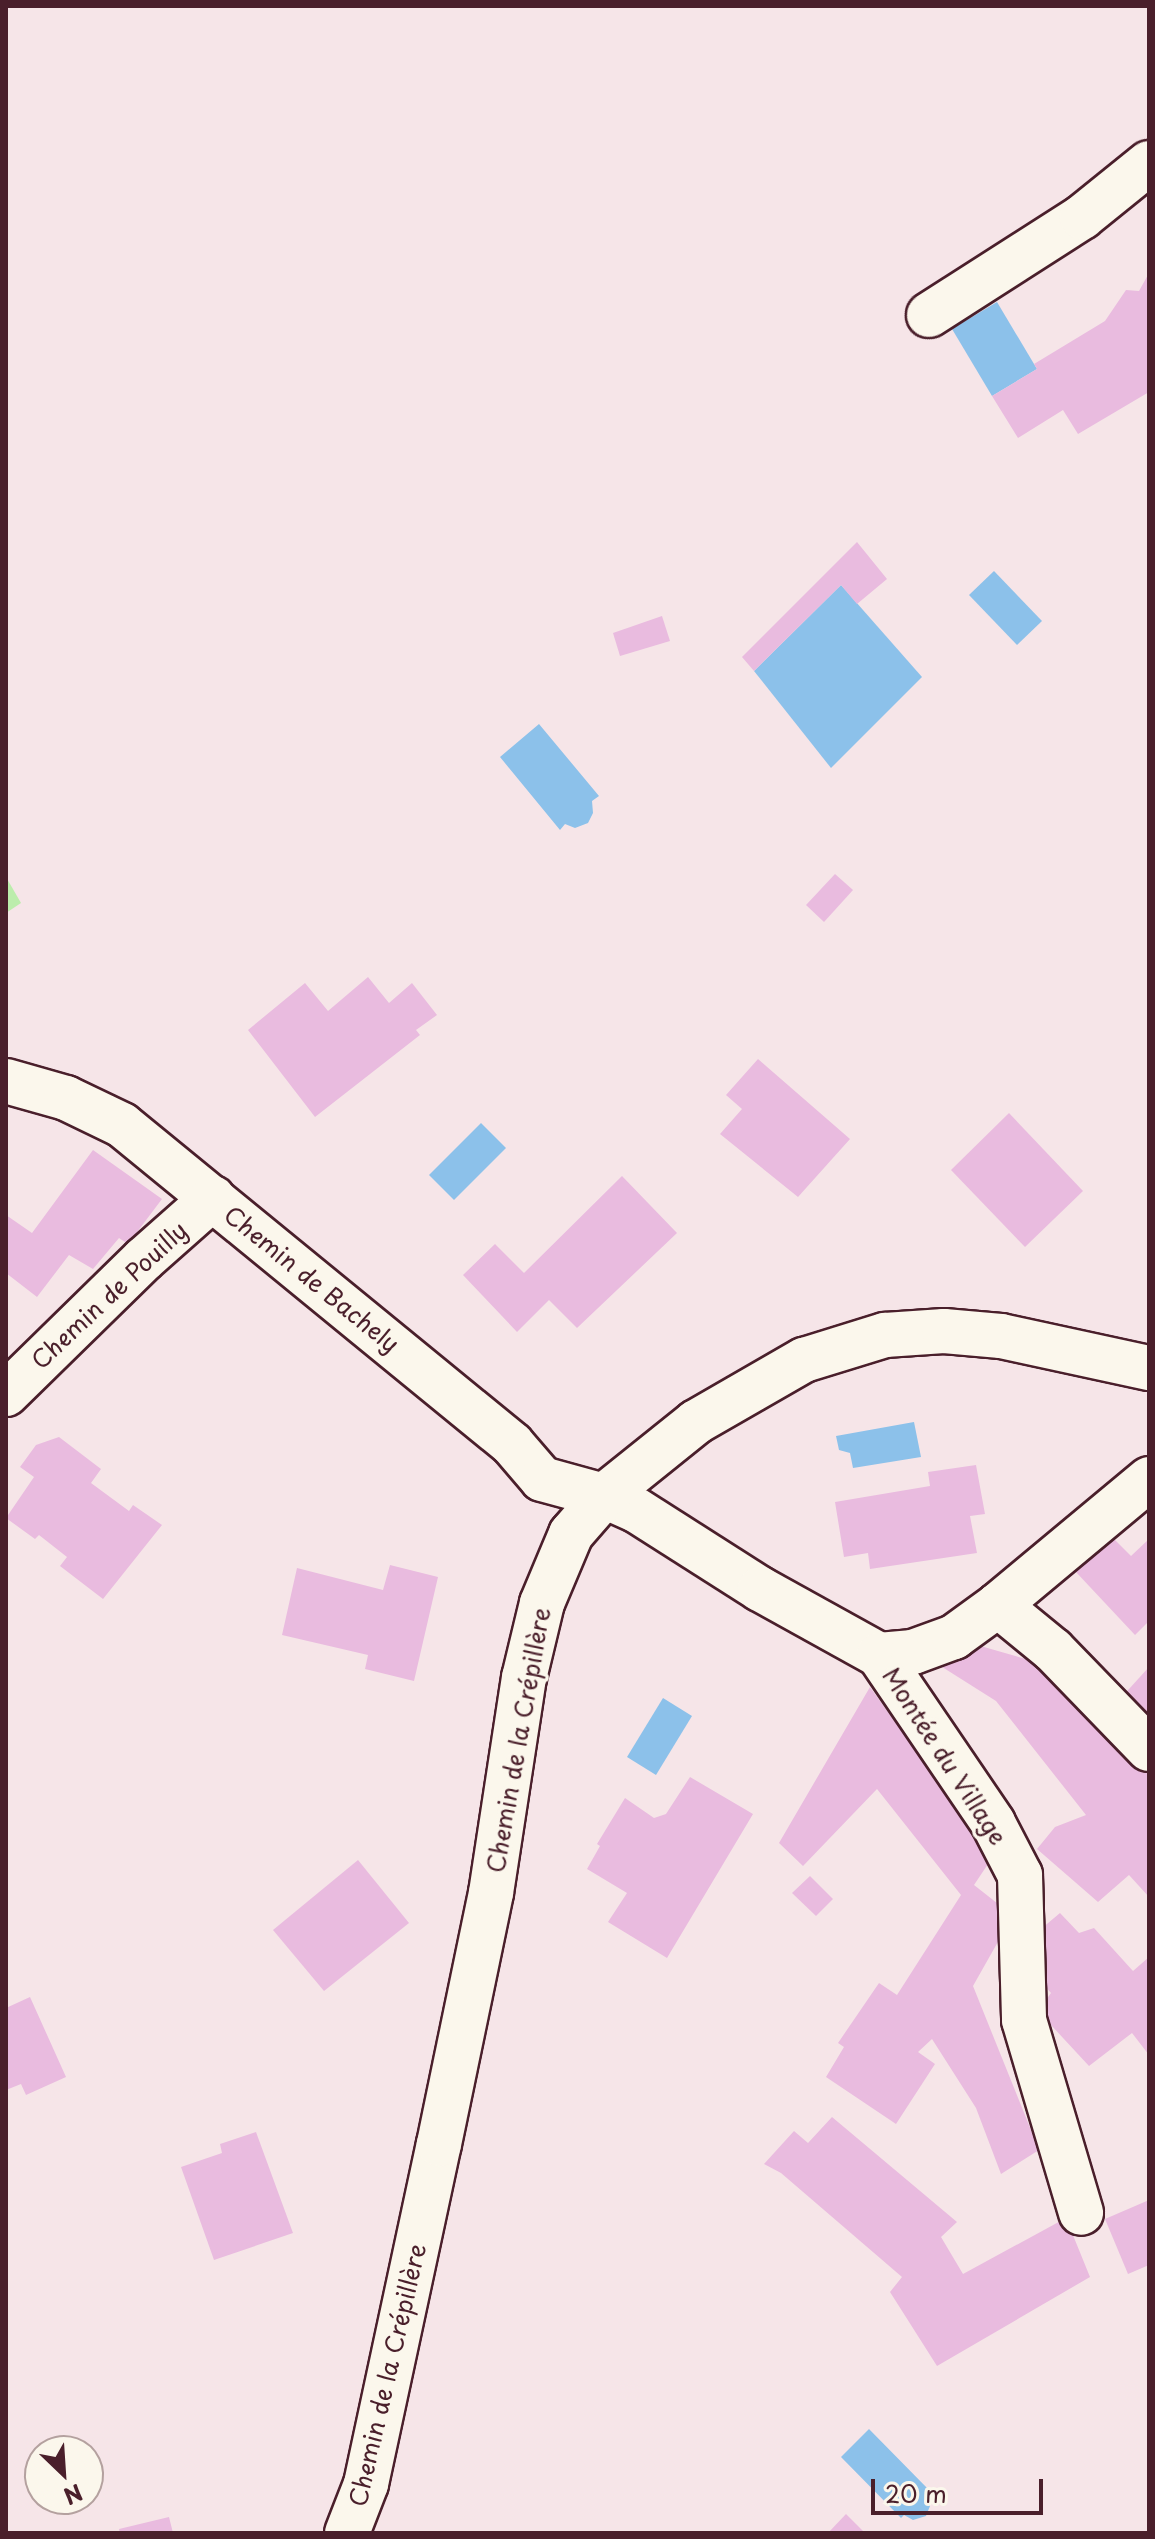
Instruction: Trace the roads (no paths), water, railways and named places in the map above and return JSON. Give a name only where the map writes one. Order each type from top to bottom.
[{"type":"street","points":[[929,315],[1082,217],[1149,163]]},
{"type":"street","name":"Chemin de Bachely","points":[[6,1081],[66,1098],[122,1125],[512,1444],[542,1479],[604,1496]]},
{"type":"street","name":"Chemin de Pouilly","points":[[6,1394],[144,1259],[213,1198]]},
{"type":"street","name":"Chemin de la Crépillère","points":[[347,2533],[366,2484],[491,1893],[524,1678],[542,1603],[571,1534],[604,1496],[696,1422],[804,1360],[885,1335],[944,1331],[1001,1336],[1149,1368]]},
{"type":"street","points":[[879,1655],[913,1652],[954,1637],[998,1605],[1149,1479]]},
{"type":"street","name":"Montée du Village","points":[[604,1496],[636,1510],[760,1589],[879,1655],[993,1823],[1020,1875],[1024,2020],[1081,2213]]},
{"type":"street","points":[[998,1605],[1053,1650],[1149,1749]]},
{"type":"water","points":[[997,302],[1037,369],[992,396],[952,329]]},
{"type":"water","points":[[994,571],[1042,621],[1017,645],[969,595]]},
{"type":"water","points":[[841,585],[922,677],[831,768],[754,671]]},
{"type":"water","points":[[539,724],[599,796],[592,801],[593,813],[588,823],[575,828],[565,824],[560,830],[500,757]]},
{"type":"water","points":[[481,1123],[506,1148],[454,1200],[429,1175]]},
{"type":"water","points":[[914,1422],[921,1457],[853,1468],[850,1453],[839,1450],[836,1436]]},
{"type":"water","points":[[663,1698],[692,1716],[656,1775],[627,1757]]},
{"type":"water","points":[[869,2429],[929,2490],[925,2494],[930,2506],[926,2516],[913,2520],[904,2515],[901,2518],[841,2457]]}]
